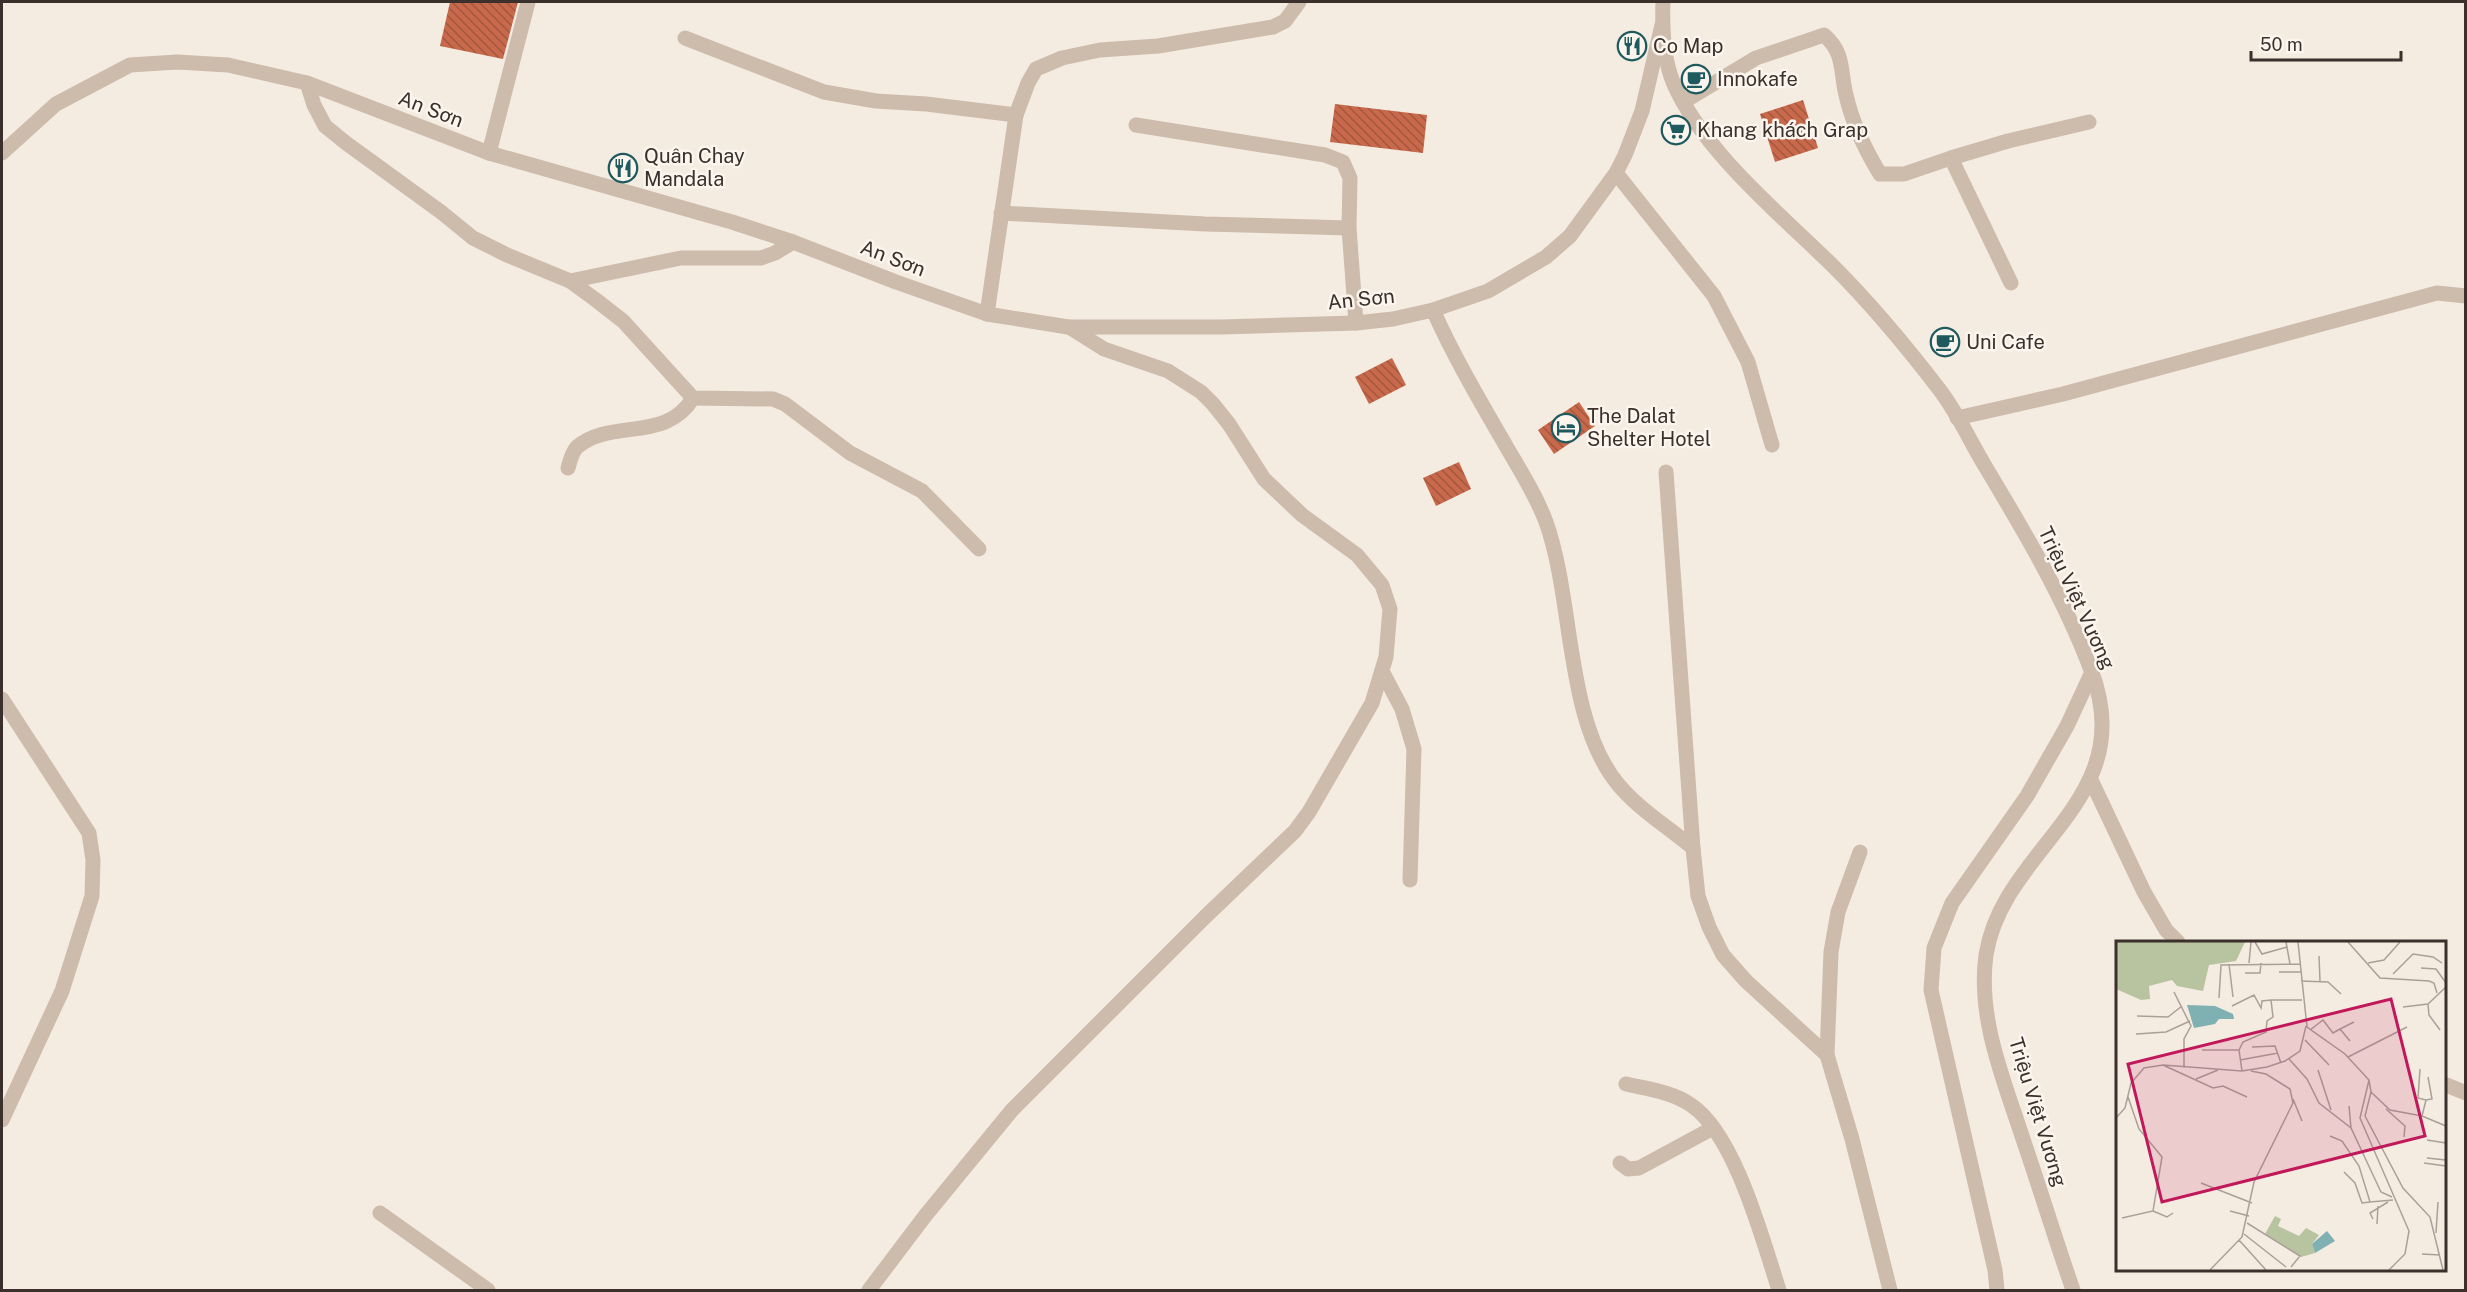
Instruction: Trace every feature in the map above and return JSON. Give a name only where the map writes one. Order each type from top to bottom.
[{"type":"street","points":[[489,153],[528,2]]},
{"type":"street","points":[[987,314],[1016,115],[1036,69],[1062,58],[1100,50],[1158,46],[1273,27],[1285,21],[1299,2]]},
{"type":"street","name":"Triệu Việt Vương","points":[[1663,2],[1662,25],[1672,79],[1683,102],[1715,147],[1874,309],[1942,392],[2048,575],[2092,672],[2104,721],[2101,743],[2091,780],[2006,901],[1989,940],[1984,979],[1998,1065],[2073,1290]]},
{"type":"street","name":"An Sơn","points":[[2,153],[56,104],[130,65],[177,62],[228,65],[307,83],[489,153],[732,222],[793,242],[987,314],[1068,327],[1222,327],[1356,323],[1394,319],[1433,310],[1488,291],[1546,257],[1570,236],[1616,173],[1634,136],[1662,25]]},
{"type":"street","points":[[1683,102],[1756,58],[1824,35],[1834,44],[1840,62],[1846,97],[1872,161],[1880,174],[1904,174],[2008,141],[2089,122]]},
{"type":"street","points":[[685,38],[824,92],[876,101],[926,104],[1016,115]]},
{"type":"street","points":[[307,83],[314,105],[326,126],[346,143],[473,238],[570,281],[624,321],[693,398],[773,399],[785,404],[850,453],[922,491],[979,549]]},
{"type":"street","points":[[1136,125],[1325,155],[1343,162],[1350,178],[1349,228],[1356,323]]},
{"type":"street","points":[[1951,158],[2011,283]]},
{"type":"street","points":[[1616,173],[1714,296],[1748,362],[1772,445]]},
{"type":"street","points":[[1001,213],[1205,224],[1349,228]]},
{"type":"street","points":[[570,281],[681,258],[761,258],[776,253],[793,242]]},
{"type":"street","points":[[1957,417],[2063,394],[2437,293],[2466,296]]},
{"type":"street","points":[[1433,310],[1449,348],[1533,492],[1546,522],[1557,561],[1583,711],[1602,761],[1617,783],[1634,800],[1693,848]]},
{"type":"street","points":[[869,1290],[925,1216],[1012,1110],[1205,917],[1295,831],[1309,812],[1359,728],[1372,703],[1382,670],[1390,622],[1388,597],[1382,585],[1357,555],[1302,515],[1264,479],[1229,424],[1201,392],[1168,371],[1104,349],[1068,327]]},
{"type":"street","points":[[568,468],[576,448],[584,443],[598,436],[660,425],[686,410],[693,398]]},
{"type":"street","points":[[1666,472],[1698,896],[1709,927],[1723,955],[1753,988],[1827,1054]]},
{"type":"street","points":[[1382,670],[1402,709],[1414,749],[1410,880]]},
{"type":"street","points":[[1997,1290],[1995,1270],[1931,990],[1934,948],[1952,903],[2026,796],[2067,726],[2092,672]]},
{"type":"street","points":[[2,699],[89,833],[93,860],[92,896],[62,991],[2,1120]]},
{"type":"street","points":[[2091,780],[2144,892],[2169,936]]},
{"type":"street","points":[[1860,852],[1838,912],[1831,952],[1827,1054],[1852,1139],[1890,1290]]},
{"type":"street","points":[[1626,1084],[1679,1098],[1693,1105],[1713,1128],[1726,1147],[1779,1290]]},
{"type":"street","points":[[2446,1084],[2466,1093]]},
{"type":"street","points":[[1620,1163],[1628,1169],[1639,1168],[1713,1128]]},
{"type":"street","points":[[380,1213],[488,1290]]},
{"type":"building","points":[[450,2],[518,2],[503,59],[440,46]]},
{"type":"building","points":[[1803,100],[1818,148],[1775,162],[1760,114]]},
{"type":"building","points":[[1335,104],[1427,115],[1423,153],[1330,142]]},
{"type":"building","points":[[1392,358],[1406,385],[1369,404],[1355,377]]},
{"type":"building","name":"The Dalat Shelter Hotel","points":[[1579,402],[1595,426],[1554,454],[1538,430]]},
{"type":"building","points":[[1459,462],[1471,489],[1436,506],[1423,478]]},
{"type":"place","name":"Co Map","points":[[1632,46]]},
{"type":"place","name":"Innokafe","points":[[1696,79]]},
{"type":"place","name":"Khang khách Grap","points":[[1676,130]]},
{"type":"place","name":"Quân Chay Mandala","points":[[623,168]]},
{"type":"place","name":"Uni Cafe","points":[[1945,342]]},
{"type":"place","name":"The Dalat Shelter Hotel","points":[[1566,428]]}]
